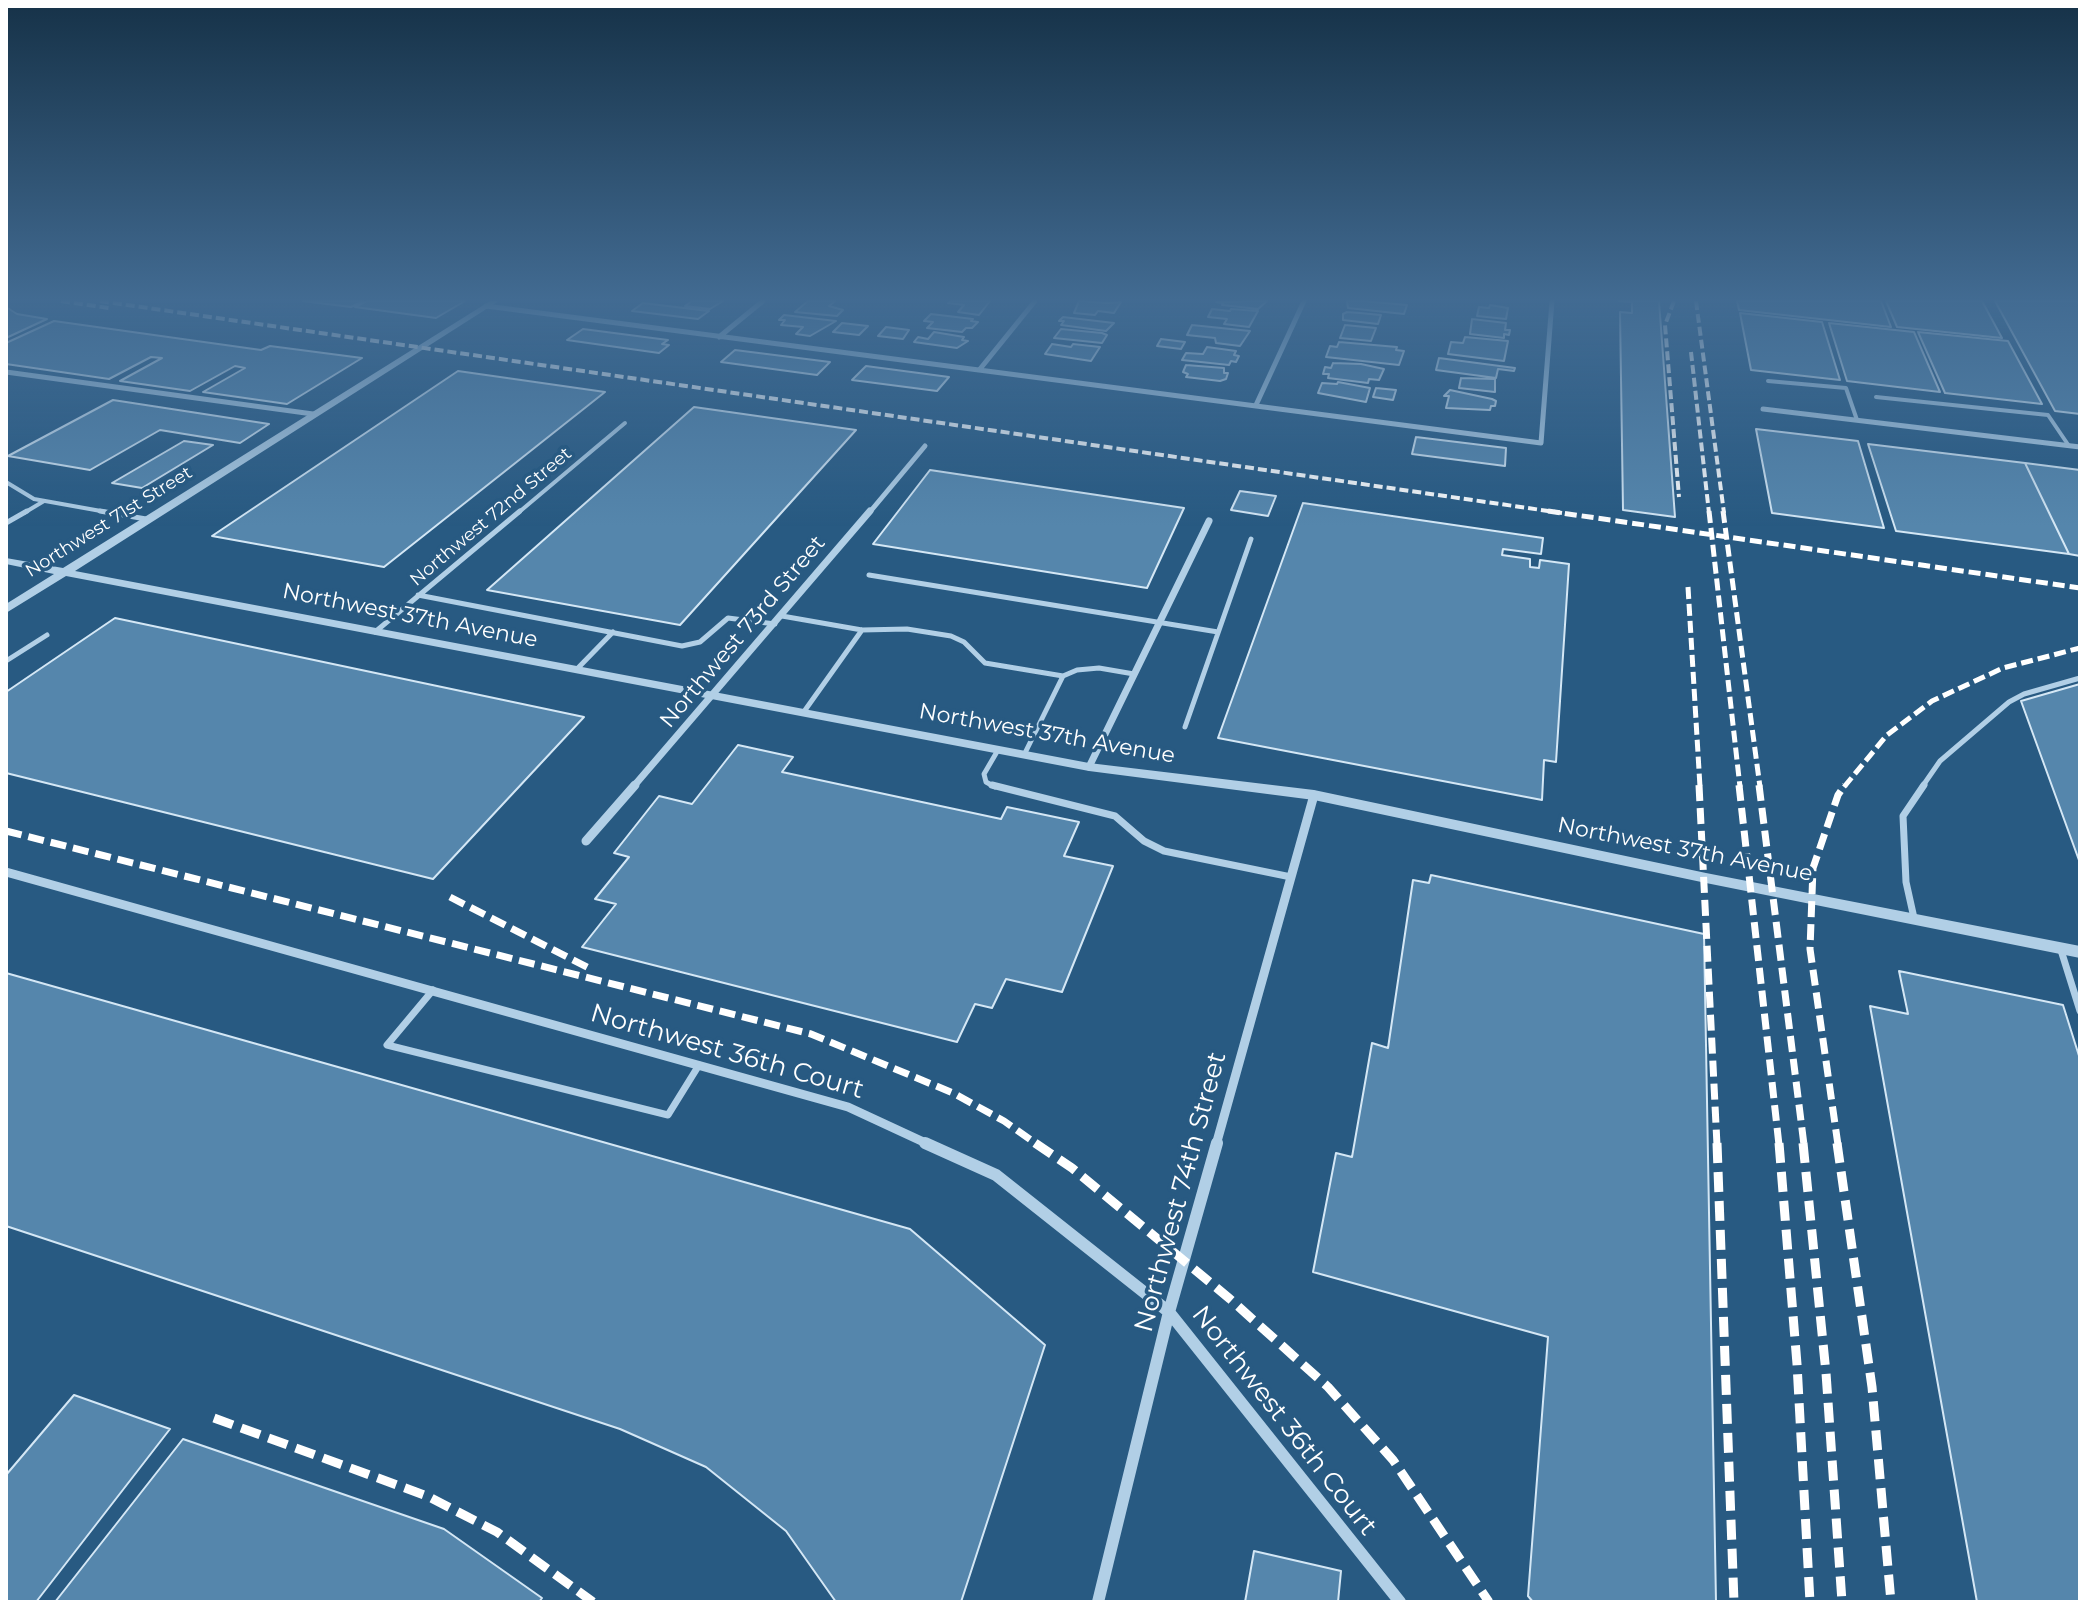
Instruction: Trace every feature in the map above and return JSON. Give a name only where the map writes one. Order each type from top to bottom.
[{"type":"street","points":[[36,376],[313,414]]},
{"type":"street","name":"Northwest 71st Street","points":[[6,609],[374,376]]},
{"type":"street","points":[[1034,376],[1541,443],[1546,376]]},
{"type":"street","points":[[1256,405],[1269,376]]},
{"type":"street","points":[[1763,409],[2080,447]]},
{"type":"street","name":"Northwest 73rd Street","points":[[586,841],[714,696],[925,446]]},
{"type":"street","points":[[1089,767],[1209,521]]},
{"type":"street","name":"Northwest 37th Avenue","points":[[6,561],[1089,767],[1314,795],[1706,878],[2080,952]]},
{"type":"street","name":"Northwest 74th Street","points":[[1098,1602],[1169,1312],[1314,795]]},
{"type":"street","name":"Northwest 36th Court","points":[[9,876],[433,990],[848,1107],[996,1175],[1169,1312],[1400,1602]]},
{"type":"lane","points":[[1768,381],[1846,388],[1857,420]]},
{"type":"lane","points":[[1876,397],[2048,415],[2069,446]]},
{"type":"lane","name":"Northwest 72nd Street","points":[[375,632],[625,423]]},
{"type":"lane","points":[[6,482],[34,499],[146,519]]},
{"type":"lane","points":[[6,523],[44,501]]},
{"type":"lane","points":[[1185,727],[1251,539]]},
{"type":"lane","points":[[869,575],[1218,632]]},
{"type":"lane","points":[[418,595],[682,646],[700,642],[728,618],[775,624]]},
{"type":"lane","points":[[782,616],[862,630],[907,629],[951,636],[964,642],[985,663],[1063,676],[1077,670],[1099,668],[1134,674]]},
{"type":"lane","points":[[803,713],[862,630]]},
{"type":"lane","points":[[577,669],[613,632]]},
{"type":"lane","points":[[6,661],[47,635]]},
{"type":"lane","points":[[1024,755],[1063,676]]},
{"type":"lane","points":[[1914,918],[1906,882],[1903,816],[1940,761],[2009,702],[2024,694],[2080,678]]},
{"type":"lane","points":[[998,750],[984,774],[986,782],[996,788],[1115,816],[1144,841],[1164,851],[1291,877]]},
{"type":"lane","points":[[2060,947],[2080,1011]]},
{"type":"lane","points":[[433,990],[387,1045],[668,1115],[699,1065]]},
{"type":"building","points":[[129,376],[217,376],[190,391],[120,381]]},
{"type":"building","points":[[231,376],[333,376],[287,404],[203,392]]},
{"type":"building","points":[[450,376],[493,376],[605,392],[384,567],[212,536]]},
{"type":"building","points":[[856,376],[949,377],[937,391],[852,380]]},
{"type":"building","points":[[1187,376],[1227,376],[1220,381]]},
{"type":"building","points":[[1381,376],[1379,380],[1369,379],[1368,383],[1328,378]]},
{"type":"building","points":[[1621,376],[1665,376],[1675,517],[1623,510]]},
{"type":"building","points":[[1805,376],[1839,376],[1840,380]]},
{"type":"building","points":[[1845,376],[1933,376],[1940,392],[1847,381]]},
{"type":"building","points":[[1937,376],[2027,376],[2042,404],[1945,393]]},
{"type":"building","points":[[2036,376],[2080,376],[2080,414],[2055,411]]},
{"type":"building","points":[[1461,378],[1495,379],[1495,392],[1459,388]]},
{"type":"building","points":[[1338,382],[1370,388],[1366,402],[1318,393],[1322,383]]},
{"type":"building","points":[[1376,388],[1396,390],[1393,400],[1373,397]]},
{"type":"building","points":[[1450,390],[1492,399],[1496,401],[1495,406],[1491,406],[1490,410],[1446,408],[1449,396],[1444,396]]},
{"type":"building","points":[[113,400],[269,424],[240,443],[160,430],[90,470],[8,456]]},
{"type":"building","points":[[694,407],[856,430],[680,625],[487,590]]},
{"type":"building","points":[[1756,429],[1858,441],[1884,528],[1772,513]]},
{"type":"building","points":[[1416,437],[1506,448],[1505,466],[1412,454]]},
{"type":"building","points":[[184,441],[213,445],[142,488],[112,483]]},
{"type":"building","points":[[1868,444],[2025,463],[2069,554],[1896,531]]},
{"type":"building","points":[[2025,463],[2080,470],[2080,556],[2069,554]]},
{"type":"building","points":[[930,470],[1184,508],[1147,588],[873,544]]},
{"type":"building","points":[[1240,491],[1276,496],[1268,516],[1231,510]]},
{"type":"building","points":[[1303,503],[1543,538],[1541,554],[1503,549],[1502,555],[1530,559],[1530,567],[1539,568],[1540,560],[1569,564],[1556,762],[1544,760],[1542,800],[1218,738]]},
{"type":"building","points":[[115,618],[584,717],[433,879],[6,773],[6,692]]},
{"type":"building","points":[[2080,684],[2080,863],[2021,701]]},
{"type":"building","points":[[738,745],[793,757],[782,772],[1001,819],[1007,807],[1079,822],[1064,856],[1113,866],[1062,992],[1006,979],[992,1008],[975,1004],[957,1042],[582,947],[616,904],[595,899],[629,857],[614,853],[659,796],[692,804]]},
{"type":"building","points":[[1431,875],[1704,934],[1716,1602],[1533,1602],[1528,1596],[1548,1337],[1313,1272],[1336,1153],[1352,1157],[1372,1043],[1388,1048],[1413,880],[1429,883]]},
{"type":"building","points":[[1899,971],[2063,1005],[2080,1059],[2080,1602],[1977,1602],[1870,1006],[1908,1014]]},
{"type":"building","points":[[6,973],[910,1229],[1045,1345],[961,1602],[836,1602],[786,1531],[706,1467],[620,1429],[6,1226]]},
{"type":"building","points":[[74,1395],[170,1429],[36,1602],[6,1602],[6,1475]]},
{"type":"building","points":[[183,1439],[444,1529],[542,1598],[539,1602],[55,1602]]},
{"type":"building","points":[[1254,1551],[1341,1571],[1338,1602],[1245,1602]]},
{"type":"railway","points":[[617,376],[1562,513]]},
{"type":"railway","points":[[1669,376],[1679,497]]},
{"type":"railway","points":[[1694,376],[1709,513]]},
{"type":"railway","points":[[1706,376],[1724,513]]},
{"type":"railway","points":[[1548,511],[1712,535]]},
{"type":"railway","points":[[1709,511],[1712,535]]},
{"type":"railway","points":[[1723,511],[1726,537]]},
{"type":"railway","points":[[1712,535],[1726,537]]},
{"type":"railway","points":[[1712,535],[1740,787]]},
{"type":"railway","points":[[1726,537],[2080,588]]},
{"type":"railway","points":[[1726,537],[1760,787]]},
{"type":"railway","points":[[1688,587],[1700,787]]},
{"type":"railway","points":[[1844,787],[1887,735],[1932,701],[2003,668],[2080,648]]},
{"type":"railway","points":[[1699,785],[1717,1145]]},
{"type":"railway","points":[[1739,785],[1779,1145]]},
{"type":"railway","points":[[1759,785],[1804,1145]]},
{"type":"railway","points":[[1838,1145],[1810,949],[1813,868],[1838,795],[1845,785]]},
{"type":"railway","points":[[6,831],[811,1034],[953,1093],[1004,1121],[1038,1145]]},
{"type":"railway","points":[[450,897],[589,968]]},
{"type":"railway","points":[[1035,1143],[1072,1168],[1230,1299],[1328,1387],[1393,1460],[1489,1602]]},
{"type":"railway","points":[[1717,1143],[1734,1602]]},
{"type":"railway","points":[[1779,1143],[1797,1364],[1810,1602]]},
{"type":"railway","points":[[1803,1143],[1826,1373],[1842,1602]]},
{"type":"railway","points":[[1837,1143],[1872,1387],[1891,1602]]},
{"type":"railway","points":[[214,1418],[427,1496],[497,1532],[593,1602]]}]
